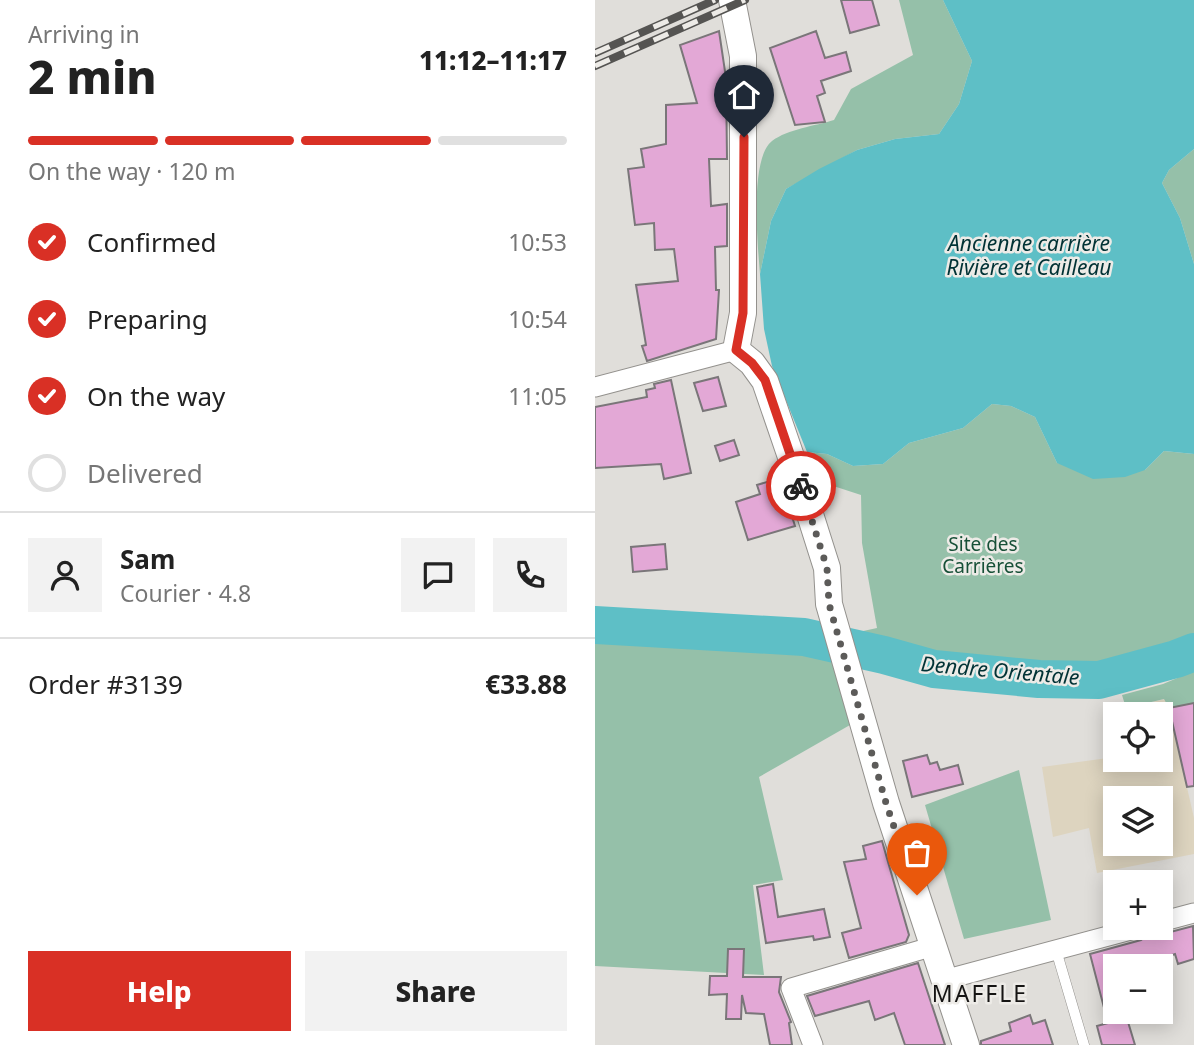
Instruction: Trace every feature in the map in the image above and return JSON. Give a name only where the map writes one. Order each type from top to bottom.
[{"type":"street","points":[[732,0],[743,57],[743,313],[736,350]]},
{"type":"street","points":[[595,387],[736,350]]},
{"type":"street","points":[[736,350],[752,363],[765,380],[827,568],[829,604],[891,818],[966,1045]]},
{"type":"street","points":[[1173,919],[1194,913]]},
{"type":"street","points":[[944,980],[1103,937]]},
{"type":"street","points":[[813,1045],[791,988],[934,946]]},
{"type":"lane","points":[[1056,950],[1084,1045]]},
{"type":"shaded area","points":[[1173,726],[1194,818],[1194,854],[1097,873],[1089,828],[1053,837],[1042,767],[1103,759],[1103,772],[1173,772]]},
{"type":"green space","points":[[899,0],[943,0],[972,61],[959,104],[939,134],[895,139],[857,150],[786,189],[771,221],[760,274],[757,204],[760,166],[765,151],[772,141],[786,134],[834,120],[851,89],[913,55]]},
{"type":"green space","points":[[1194,149],[1194,264],[1180,218],[1162,183],[1169,170]]},
{"type":"green space","name":"Site des Carrières","points":[[992,404],[1011,406],[1035,417],[1057,463],[1145,470],[1164,451],[1194,454],[1194,652],[1099,680],[1039,679],[934,669],[863,650],[854,633],[877,628],[862,543],[861,495],[818,481],[807,452],[827,454],[853,466],[883,464],[909,443],[963,428]]},
{"type":"green space","points":[[595,626],[828,648],[850,725],[759,777],[783,880],[753,885],[764,975],[595,966]]},
{"type":"green space","points":[[1194,671],[1194,703],[1173,707],[1173,702],[1166,702],[1164,699],[1124,702],[1122,695],[1163,684]]},
{"type":"green space","points":[[1019,770],[1051,920],[964,939],[925,805]]},
{"type":"water","name":"Ancienne carrière Rivière et Cailleau","points":[[943,0],[1194,0],[1194,149],[1169,170],[1162,183],[1180,218],[1194,264],[1194,454],[1164,451],[1145,470],[1125,477],[1093,479],[1057,463],[1035,417],[1011,406],[992,404],[963,428],[909,443],[883,464],[853,466],[827,454],[807,452],[772,366],[764,329],[760,274],[771,221],[786,189],[819,169],[857,150],[895,139],[939,134],[959,104],[972,61]]},
{"type":"building","points":[[841,0],[872,0],[879,25],[850,33]]},
{"type":"building","points":[[719,31],[726,78],[727,159],[709,159],[711,206],[727,204],[727,246],[715,247],[716,290],[719,290],[716,339],[647,361],[642,346],[646,345],[636,285],[678,281],[674,249],[655,250],[654,223],[635,225],[628,169],[644,167],[641,149],[666,144],[666,105],[697,103],[680,45]]},
{"type":"building","points":[[816,31],[825,58],[846,52],[851,71],[821,81],[825,93],[817,96],[825,122],[795,125],[770,48]]},
{"type":"building","points":[[718,377],[726,406],[703,411],[694,383]]},
{"type":"building","points":[[671,380],[691,473],[664,479],[661,464],[595,468],[595,407],[647,397],[646,390],[655,388],[654,384]]},
{"type":"building","points":[[734,440],[739,455],[720,461],[715,446]]},
{"type":"building","points":[[780,478],[795,526],[748,540],[736,502],[760,494],[757,485]]},
{"type":"building","points":[[665,544],[667,569],[633,572],[631,547]]},
{"type":"building","points":[[1194,703],[1194,786],[1187,787],[1173,726],[1173,707]]},
{"type":"building","points":[[927,755],[930,764],[937,762],[940,770],[958,765],[963,784],[912,797],[903,761]]},
{"type":"building","points":[[882,841],[909,935],[906,942],[849,958],[842,933],[861,928],[844,862],[866,859],[863,846]]},
{"type":"building","points":[[773,884],[778,917],[824,909],[830,937],[814,940],[813,936],[766,943],[757,887]]},
{"type":"building","points":[[1193,926],[1194,959],[1178,964],[1175,954],[1103,954],[1103,1004],[1090,954],[1141,940],[1173,940],[1173,931]]},
{"type":"building","points":[[728,949],[744,949],[743,977],[781,977],[779,992],[791,1022],[792,1045],[770,1045],[764,1014],[746,1013],[742,995],[741,1019],[726,1019],[727,994],[709,995],[710,976],[727,976]]},
{"type":"building","points":[[918,963],[945,1045],[905,1045],[894,1013],[875,1020],[869,1001],[815,1016],[807,996]]},
{"type":"building","points":[[1030,1015],[1033,1024],[1045,1020],[1053,1045],[981,1045],[981,1041],[1011,1031],[1009,1023]]},
{"type":"building","points":[[1129,1024],[1135,1045],[1102,1045],[1097,1026]]},
{"type":"waterway","name":"Dendre Orientale","points":[[595,625],[804,637],[934,669],[1039,679],[1099,680],[1194,652]]},
{"type":"railway","points":[[595,53],[715,0]]},
{"type":"railway","points":[[595,66],[745,0]]},
{"type":"way so far","points":[[801,486],[827,568],[829,604],[886,803],[917,895]]},
{"type":"district","name":"MAFFLE","points":[[980,994]]},
{"type":"route","points":[[744,137],[743,313],[736,350],[752,363],[765,380],[801,486]]}]
